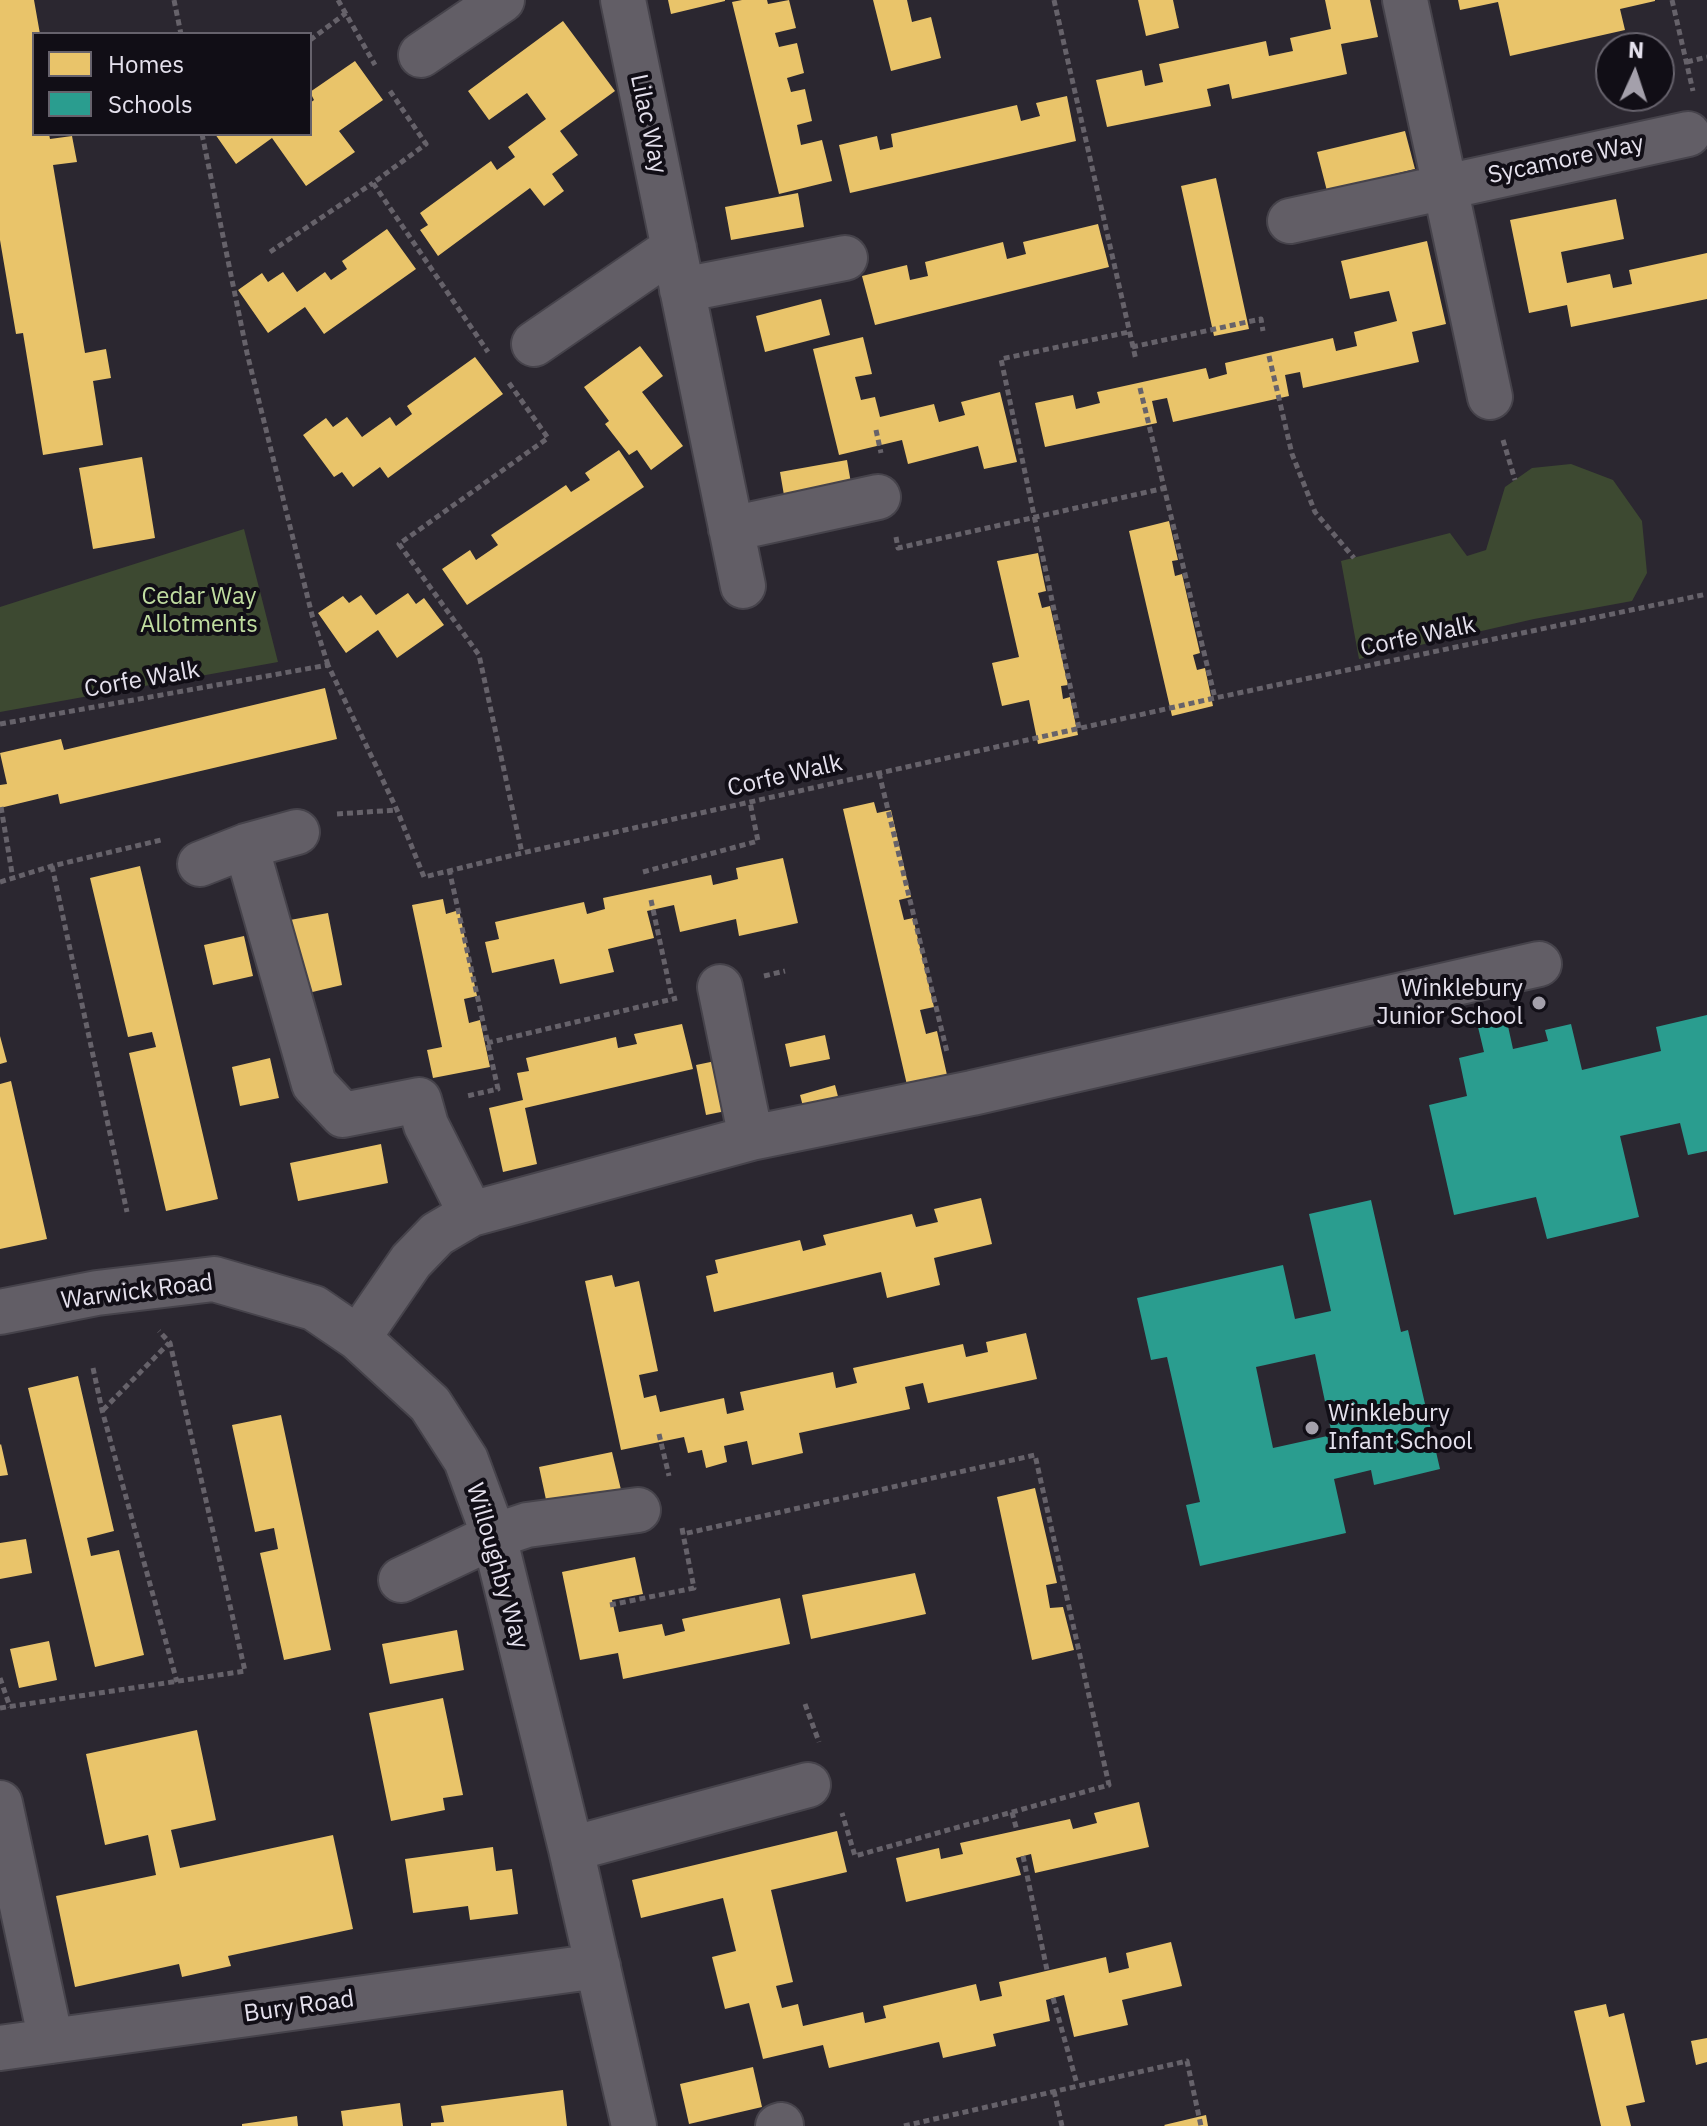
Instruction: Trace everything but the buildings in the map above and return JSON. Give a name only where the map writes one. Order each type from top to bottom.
[{"type":"street","points":[[421,55],[502,0]]},
{"type":"street","name":"Lilac Way","points":[[623,0],[743,586]]},
{"type":"street","points":[[1405,0],[1490,397]]},
{"type":"street","name":"Sycamore Way","points":[[1290,221],[1443,186],[1692,118]]},
{"type":"street","points":[[534,344],[674,248]]},
{"type":"street","points":[[682,290],[845,258]]},
{"type":"street","points":[[731,529],[885,495]]},
{"type":"street","points":[[200,864],[246,846],[297,832]]},
{"type":"street","points":[[246,846],[314,1084],[343,1115],[419,1100],[426,1125],[471,1214]]},
{"type":"street","points":[[358,1338],[411,1261],[437,1234],[471,1214],[751,1138],[972,1093],[1539,964]]},
{"type":"street","points":[[720,987],[751,1138]]},
{"type":"street","name":"Warwick Road","points":[[0,1312],[97,1293],[214,1279],[314,1308],[358,1338]]},
{"type":"street","name":"Willoughby Way","points":[[358,1338],[430,1404],[466,1460],[494,1536],[571,1849],[634,2126]]},
{"type":"street","points":[[401,1580],[494,1536],[527,1525],[655,1499]]},
{"type":"street","points":[[571,1849],[823,1780]]},
{"type":"street","points":[[0,1803],[51,2041]]},
{"type":"street","name":"Bury Road","points":[[0,2048],[598,1966]]},
{"type":"path","points":[[174,0],[181,32]]},
{"type":"path","points":[[270,252],[426,144],[382,78],[338,0]]},
{"type":"path","points":[[1054,0],[1136,360]]},
{"type":"path","points":[[1672,0],[1687,62],[1692,118]]},
{"type":"path","points":[[312,38],[346,13]]},
{"type":"path","points":[[1687,62],[1707,57]]},
{"type":"path","points":[[202,136],[247,353],[312,615],[328,665]]},
{"type":"path","points":[[373,183],[496,364]]},
{"type":"path","points":[[1132,347],[1261,319],[1263,331]]},
{"type":"path","points":[[1079,728],[1001,359],[1129,332]]},
{"type":"path","points":[[1269,356],[1292,454],[1315,512],[1354,558]]},
{"type":"path","points":[[505,376],[548,438],[399,544],[479,655],[522,853]]},
{"type":"path","points":[[1140,388],[1215,698]]},
{"type":"path","points":[[876,430],[885,495],[898,548],[1165,488]]},
{"type":"path","name":"Corfe Walk","points":[[0,724],[328,665],[397,810],[424,877],[1215,698],[1707,594]]},
{"type":"path","points":[[879,773],[946,1046]]},
{"type":"path","points":[[643,872],[758,841],[750,802]]},
{"type":"path","points":[[1,807],[13,879]]},
{"type":"path","points":[[52,866],[127,1212]]},
{"type":"path","points":[[449,869],[498,1089],[467,1096],[471,1109]]},
{"type":"path","points":[[651,900],[672,999]]},
{"type":"path","points":[[487,1043],[785,971]]},
{"type":"path","points":[[0,1708],[245,1671],[170,1343],[150,1322]]},
{"type":"path","points":[[102,1410],[170,1343]]},
{"type":"path","points":[[93,1368],[177,1682]]},
{"type":"path","points":[[655,1499],[659,1434]]},
{"type":"path","points":[[683,1534],[1035,1455],[1109,1785],[855,1856],[823,1780],[805,1704]]},
{"type":"path","points":[[610,1605],[694,1588],[680,1523]]},
{"type":"path","points":[[0,1678],[10,1707]]},
{"type":"path","points":[[1012,1812],[1017,1831]]},
{"type":"path","points":[[1023,1856],[1047,1970]]},
{"type":"path","points":[[1053,1998],[1077,2084]]},
{"type":"path","points":[[904,2126],[1187,2061],[1201,2126]]},
{"type":"path","points":[[1054,2091],[1062,2126]]},
{"type":"green space","points":[[1571,464],[1613,480],[1642,521],[1647,573],[1632,601],[1534,619],[1359,659],[1341,561],[1450,533],[1467,556],[1486,550],[1505,487],[1532,468]]},
{"type":"green space","name":"Cedar Way Allotments","points":[[244,529],[278,662],[0,712],[0,607]]},
{"type":"place","name":"Winklebury Junior School","points":[[1539,1003]]},
{"type":"place","name":"Winklebury Infant School","points":[[1312,1428]]}]
